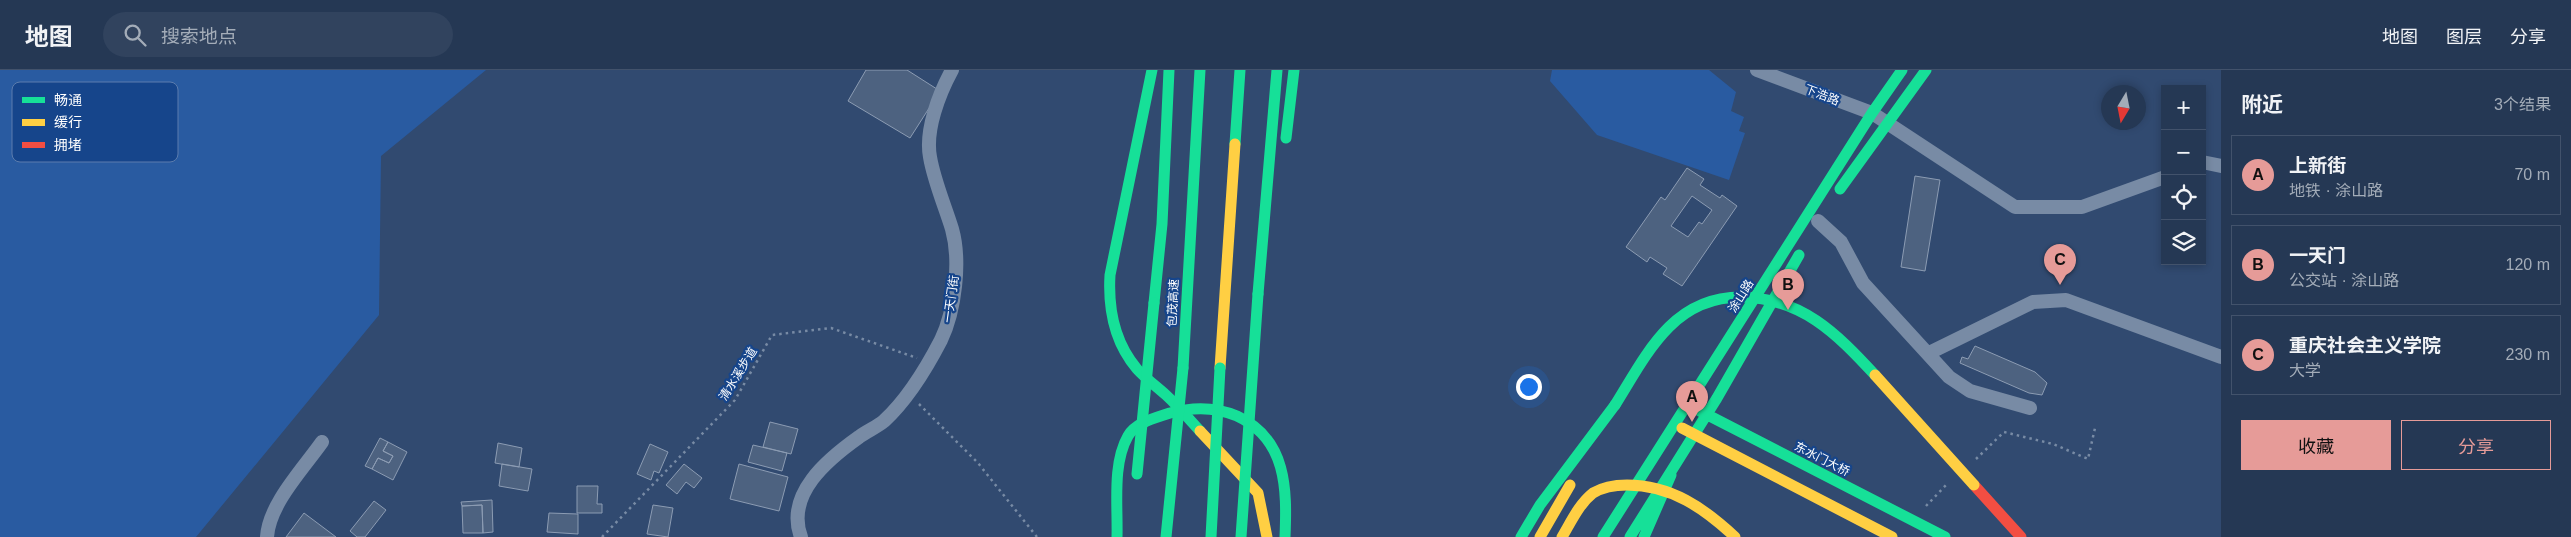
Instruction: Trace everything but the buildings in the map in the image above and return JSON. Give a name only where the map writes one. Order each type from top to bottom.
[{"type":"main road","points":[[1136,483],[1163,205],[1169,70]]},
{"type":"main road","name":"包茂高速","points":[[1166,537],[1183,368],[1200,70]]},
{"type":"main road","points":[[1211,537],[1240,70]]},
{"type":"main road","points":[[1241,537],[1277,70]]},
{"type":"main road","points":[[1284,154],[1292,102],[1294,70]]},
{"type":"main road","name":"涂山路","points":[[1603,537],[1872,114],[1902,70]]},
{"type":"main road","points":[[1835,197],[1926,70]]},
{"type":"main road","points":[[1152,71],[1110,275],[1109,297],[1112,321],[1125,353],[1138,370],[1166,395],[1258,493],[1266,524],[1266,537]]},
{"type":"main road","points":[[1259,288],[1280,183]]},
{"type":"main road","points":[[1630,537],[1671,475],[1804,246]]},
{"type":"main road","points":[[1521,537],[1540,505],[1615,405],[1664,332],[1693,307],[1727,298],[1748,296],[1768,297],[1790,304],[1809,314],[1846,344],[2022,537]]},
{"type":"main road","points":[[1540,537],[1615,405]]},
{"type":"main road","name":"东水门大桥","points":[[1688,405],[1706,416],[1945,537]]},
{"type":"main road","points":[[1117,537],[1121,454],[1129,435],[1139,424],[1191,407],[1223,411],[1248,419],[1261,430],[1276,451],[1282,470],[1288,497],[1285,537]]},
{"type":"main road","points":[[1676,424],[1694,436],[1892,537]]},
{"type":"main road","points":[[1644,537],[1671,475]]},
{"type":"main road","points":[[1562,537],[1580,508],[1593,494],[1608,486],[1640,484],[1667,490],[1690,500],[1735,537]]},
{"type":"street","name":"一天门街","points":[[801,537],[798,522],[799,510],[802,497],[811,478],[859,437],[884,422],[930,362],[948,326],[956,280],[953,232],[930,156],[933,116],[952,70]]},
{"type":"street","name":"下浩路","points":[[1757,70],[1872,114],[2015,207],[2082,207],[2161,178]]},
{"type":"street","points":[[2206,163],[2221,166]]},
{"type":"street","points":[[1818,221],[1841,242],[1863,283],[1928,353],[1948,378],[1970,391],[2030,408]]},
{"type":"street","points":[[1928,353],[2033,302],[2066,300],[2221,357]]},
{"type":"street","points":[[267,537],[268,528],[276,507],[322,442]]},
{"type":"path","name":"清水溪步道","points":[[602,537],[735,400],[772,334],[831,328],[930,362]]},
{"type":"path","points":[[908,393],[978,463],[1037,537]]},
{"type":"path","points":[[1973,461],[2004,432],[2053,444],[2088,459],[2095,428]]},
{"type":"path","points":[[1926,506],[1948,482]]},
{"type":"shaded area","points":[[0,70],[486,70],[381,156],[379,315],[196,537],[0,537]]},
{"type":"shaded area","points":[[1552,70],[1709,70],[1736,92],[1731,111],[1744,117],[1739,131],[1745,133],[1729,180],[1597,135],[1550,81]]},
{"type":"traffic: fast","points":[[1152,70],[1110,275],[1110,300],[1114,325],[1129,359],[1200,431]]},
{"type":"traffic: fast","points":[[1154,303],[1162,224],[1169,70]]},
{"type":"traffic: fast","points":[[1183,368],[1200,70]]},
{"type":"traffic: fast","points":[[1235,144],[1240,70]]},
{"type":"traffic: fast","points":[[1258,294],[1277,70]]},
{"type":"traffic: fast","points":[[1286,138],[1294,70]]},
{"type":"traffic: fast","points":[[1603,537],[1872,113],[1902,70]]},
{"type":"traffic: fast","points":[[1840,189],[1926,70]]},
{"type":"traffic: fast","points":[[1630,537],[1717,398],[1799,255]]},
{"type":"traffic: fast","points":[[1241,537],[1258,294]]},
{"type":"traffic: fast","points":[[1615,405],[1647,354],[1669,327],[1685,314],[1702,304],[1731,297],[1763,299],[1800,311],[1832,332],[1875,375]]},
{"type":"traffic: fast","points":[[1137,474],[1154,303]]},
{"type":"traffic: fast","points":[[1166,537],[1183,368]]},
{"type":"traffic: fast","points":[[1211,537],[1220,368]]},
{"type":"traffic: fast","points":[[1521,537],[1540,505],[1615,405]]},
{"type":"traffic: fast","points":[[1117,537],[1118,472],[1123,447],[1128,436],[1136,427],[1153,419],[1178,411],[1195,409],[1221,411],[1237,416],[1254,426],[1266,438],[1275,452],[1284,484],[1285,537]]},
{"type":"traffic: fast","points":[[1696,409],[1945,537]]},
{"type":"traffic: fast","points":[[1644,537],[1671,475]]},
{"type":"traffic: slow","points":[[1220,368],[1235,144]]},
{"type":"traffic: slow","points":[[1875,375],[1974,485]]},
{"type":"traffic: slow","points":[[1682,428],[1892,537]]},
{"type":"traffic: slow","points":[[1200,431],[1258,493],[1267,537]]},
{"type":"traffic: slow","points":[[1540,537],[1570,485]]},
{"type":"traffic: slow","points":[[1562,537],[1579,508],[1588,497],[1601,489],[1618,485],[1658,489],[1686,500],[1723,526],[1735,537]]},
{"type":"traffic: jam","points":[[1974,485],[2021,537]]},
{"type":"place","name":"重庆社会主义学院","points":[[2060,285]]},
{"type":"place","name":"一天门","points":[[1788,310]]},
{"type":"place","name":"上新街","points":[[1692,422]]}]
